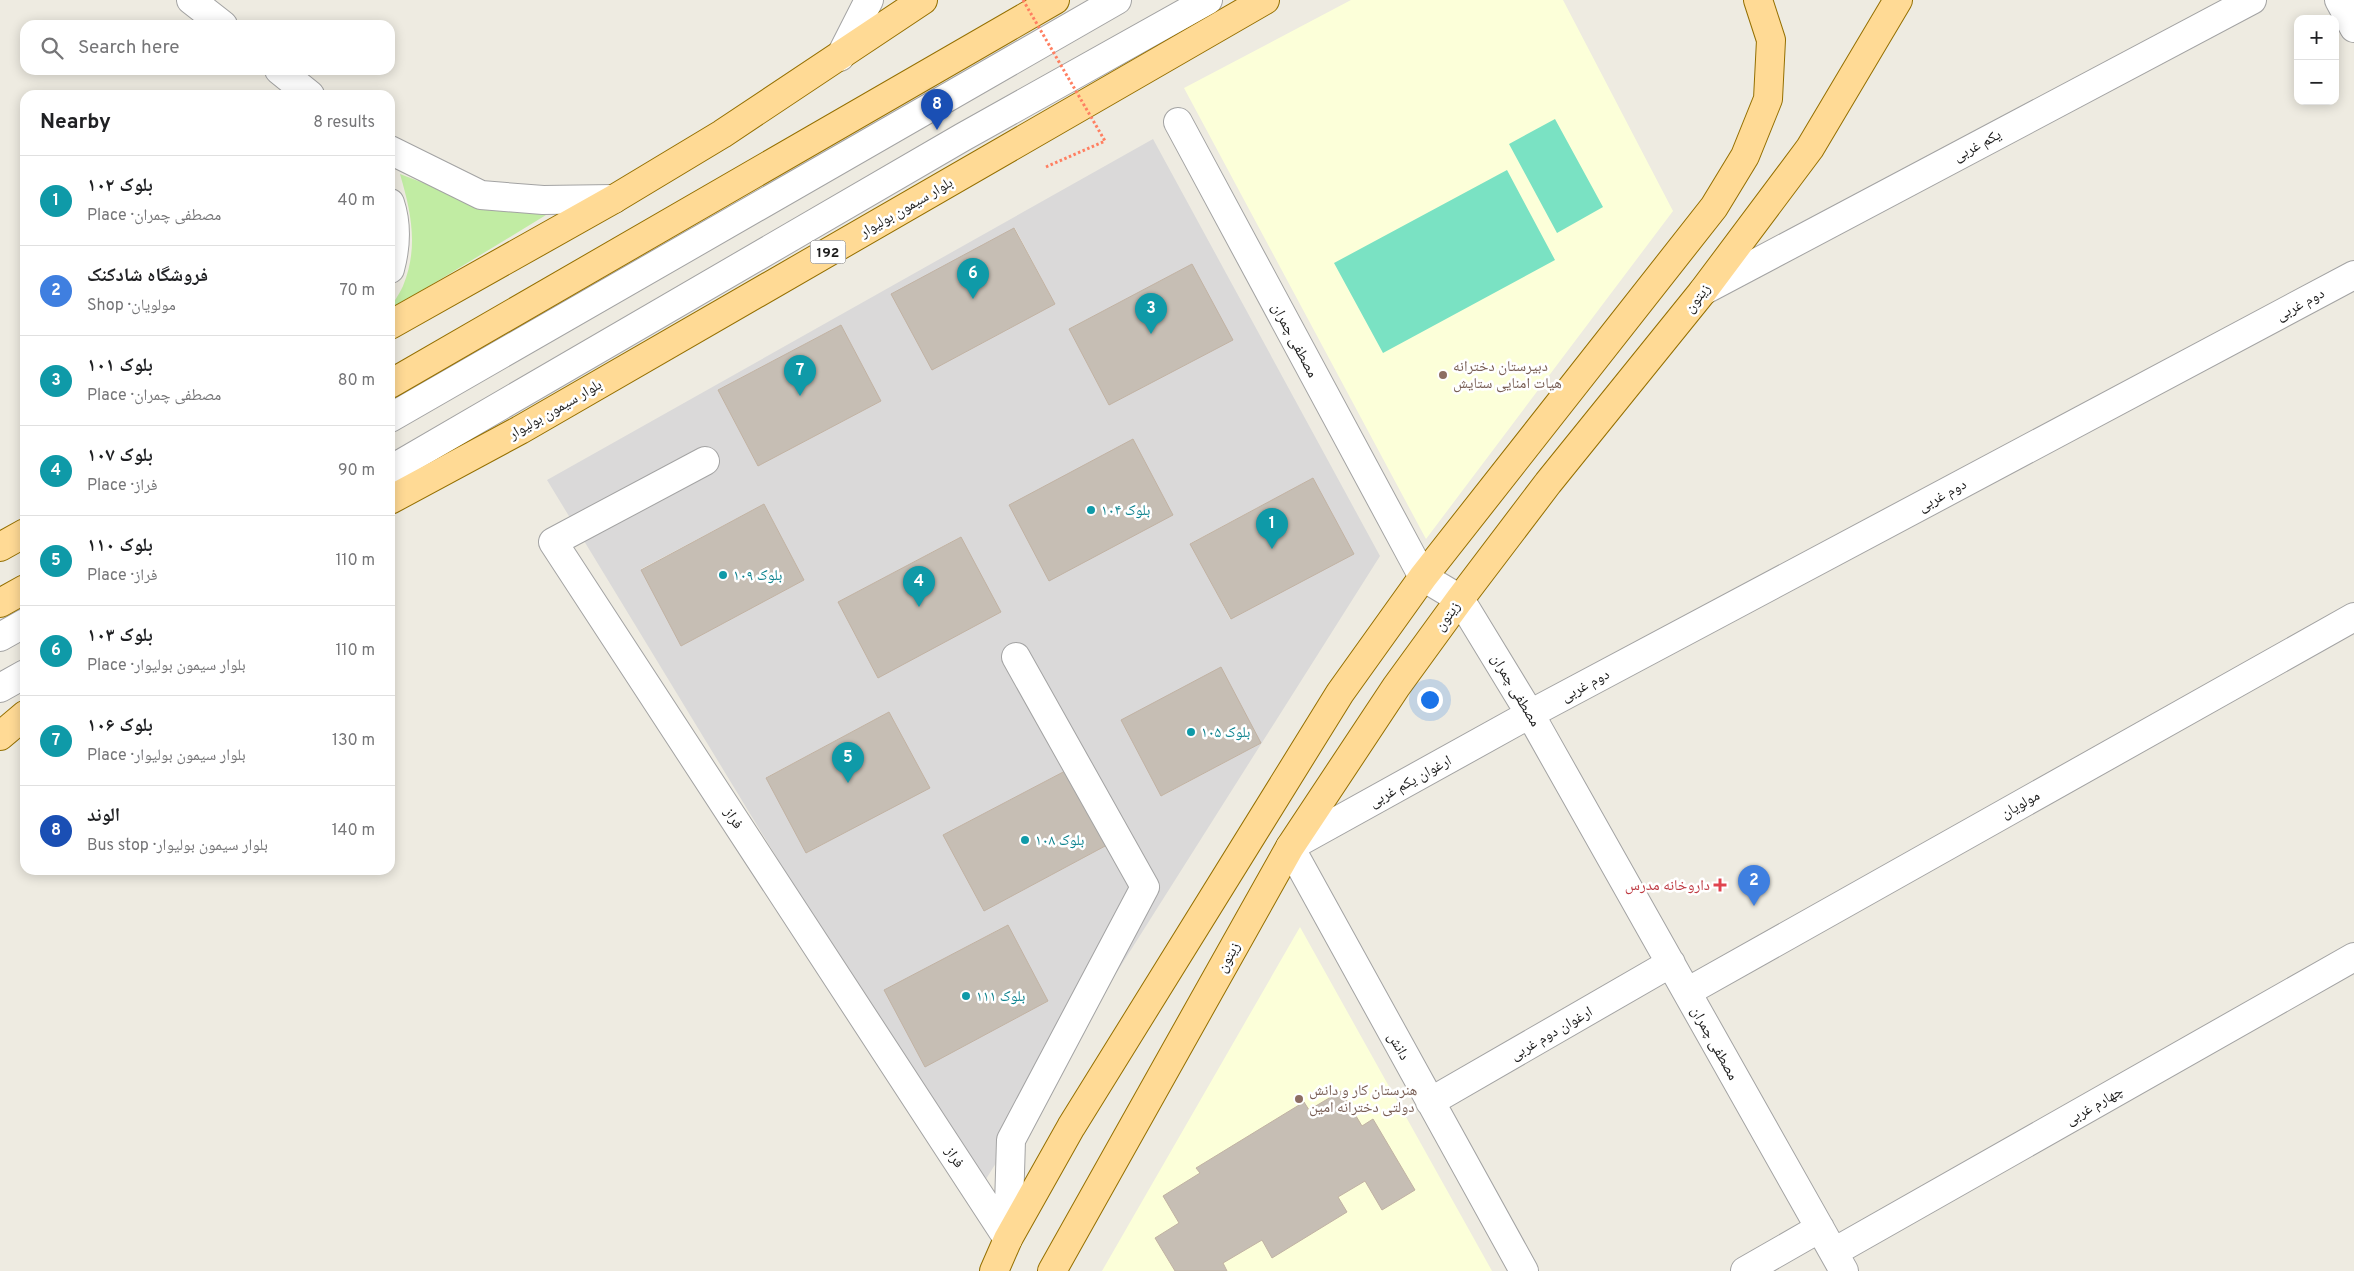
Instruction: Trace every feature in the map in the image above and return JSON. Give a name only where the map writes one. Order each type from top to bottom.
[{"type":"main road","points":[[395,322],[614,199],[722,134],[923,0]]},
{"type":"main road","points":[[395,381],[1055,0]]},
{"type":"main road","name":"بلوار سیمون بولیوار","points":[[395,497],[520,430],[1265,0]]},
{"type":"main road","points":[[994,1271],[1008,1239],[1072,1127],[1340,693],[1423,577],[1714,207],[1745,156],[1768,98],[1771,40],[1758,0]]},
{"type":"main road","name":"زیتون","points":[[1052,1271],[1290,847],[1396,688],[1460,599],[1548,483],[1703,291],[1810,148],[1898,0]]},
{"type":"main road","points":[[0,547],[20,536]]},
{"type":"main road","points":[[0,603],[20,592]]},
{"type":"main road","points":[[0,716],[20,705]]},
{"type":"main road","points":[[0,736],[20,719]]},
{"type":"street","points":[[192,0],[217,20]]},
{"type":"street","points":[[840,57],[869,0]]},
{"type":"street","points":[[395,415],[1117,0]]},
{"type":"street","points":[[395,467],[963,136],[1208,0]]},
{"type":"street","name":"یکم غربی","points":[[1703,291],[2252,0]]},
{"type":"street","points":[[2339,0],[2354,28]]},
{"type":"street","points":[[285,75],[304,90]]},
{"type":"street","name":"مصطفی چمران","points":[[1178,122],[1423,577],[1460,599],[1530,714],[1839,1262]]},
{"type":"street","points":[[395,152],[481,194],[543,200],[614,199]]},
{"type":"street","name":"دوم غربی","points":[[1530,714],[2354,275]]},
{"type":"street","name":"فراز","points":[[705,461],[553,542],[1008,1239]]},
{"type":"street","name":"مولویان","points":[[1687,992],[2354,616]]},
{"type":"street","points":[[0,637],[20,626]]},
{"type":"street","points":[[1008,1239],[1011,1140],[1145,887],[1016,657]]},
{"type":"street","points":[[0,688],[20,677]]},
{"type":"street","name":"ارغوان یکم غربی","points":[[1290,847],[1530,714]]},
{"type":"street","name":"دانش","points":[[1290,847],[1524,1271]]},
{"type":"street","name":"چهارم غربی","points":[[1839,1262],[2354,957]]},
{"type":"street","name":"ارغوان دوم غربی","points":[[1430,1102],[1671,964]]},
{"type":"street","points":[[1745,1271],[1820,1228]]},
{"type":"path","points":[[1023,0],[1105,141],[1039,170]]},
{"type":"shaded area","name":"دبیرستان دخترانه هیات امنایی ستایش","points":[[1351,0],[1563,0],[1673,211],[1426,539],[1184,88]]},
{"type":"shaded area","points":[[1153,139],[1380,556],[979,1190],[547,480]],"holes":[[[1015,228],[1055,304],[932,369],[892,294]],[[1192,264],[1232,340],[1109,405],[1069,329]],[[841,325],[881,401],[758,466],[718,390]],[[1313,478],[1353,554],[1230,619],[1191,543]],[[764,504],[804,580],[681,646],[641,569]],[[960,537],[1000,612],[878,677],[838,602]],[[889,712],[929,787],[807,853],[767,777]],[[1121,720],[1261,743],[1162,796]],[[1067,770],[1106,845],[983,910],[944,835]],[[1007,925],[1048,1001],[925,1066],[885,990]]]},
{"type":"shaded area","name":"هنرستان کار و دانش دولتی دخترانه امین","points":[[1300,927],[1492,1271],[1102,1271]]},
{"type":"green space","points":[[1555,119],[1603,207],[1557,233],[1509,144]]},
{"type":"green space","points":[[1507,170],[1555,260],[1383,353],[1334,263]]},
{"type":"green space","points":[[400,174],[489,208],[546,215],[395,307],[395,300],[403,286],[411,257],[412,230]]},
{"type":"building","points":[[1014,228],[1055,304],[932,370],[891,294]]},
{"type":"building","points":[[1192,264],[1233,340],[1109,405],[1069,329]]},
{"type":"building","points":[[841,325],[881,401],[758,466],[718,390]]},
{"type":"building","name":"بلوک ۱۰۴","points":[[1133,439],[1173,515],[1049,581],[1009,505]]},
{"type":"building","points":[[1313,478],[1354,554],[1231,619],[1190,544]]},
{"type":"building","name":"بلوک ۱۰۹","points":[[764,504],[804,580],[681,646],[641,570]]},
{"type":"building","points":[[961,537],[1001,612],[878,678],[838,602]]},
{"type":"building","name":"بلوک ۱۰۵","points":[[1221,667],[1261,743],[1161,796],[1121,720]]},
{"type":"building","points":[[889,712],[930,788],[806,853],[766,778]]},
{"type":"building","name":"بلوک ۱۰۸","points":[[1067,770],[1107,845],[984,911],[943,835]]},
{"type":"building","name":"بلوک ۱۱۱","points":[[1008,925],[1048,1001],[925,1067],[884,990]]},
{"type":"building","points":[[1341,1091],[1362,1126],[1373,1119],[1415,1190],[1382,1210],[1365,1181],[1338,1197],[1347,1212],[1272,1258],[1262,1240],[1223,1263],[1227,1271],[1175,1271],[1155,1238],[1179,1223],[1163,1196],[1200,1173],[1196,1168],[1304,1102],[1309,1110]]},
{"type":"place","name":"الوند","points":[[937,130]]},
{"type":"place","name":"بلوک ۱۰۳","points":[[973,299]]},
{"type":"place","name":"بلوک ۱۰۱","points":[[1151,334]]},
{"type":"place","name":"دبیرستان دخترانه هیات امنایی ستایش","points":[[1443,375]]},
{"type":"place","name":"بلوک ۱۰۶","points":[[800,396]]},
{"type":"place","name":"بلوک ۱۰۴","points":[[1091,510]]},
{"type":"place","name":"بلوک ۱۰۲","points":[[1272,549]]},
{"type":"place","name":"بلوک ۱۰۹","points":[[723,575]]},
{"type":"place","name":"بلوک ۱۰۷","points":[[919,607]]},
{"type":"place","name":"بلوک ۱۰۵","points":[[1191,732]]},
{"type":"place","name":"بلوک ۱۱۰","points":[[848,783]]},
{"type":"place","name":"بلوک ۱۰۸","points":[[1025,840]]},
{"type":"place","name":"داروخانه مدرس","points":[[1720,885]]},
{"type":"place","name":"فروشگاه شادکنک","points":[[1754,906]]},
{"type":"place","name":"بلوک ۱۱۱","points":[[966,996]]},
{"type":"place","name":"هنرستان کار و دانش دولتی دخترانه امین","points":[[1299,1099]]}]
